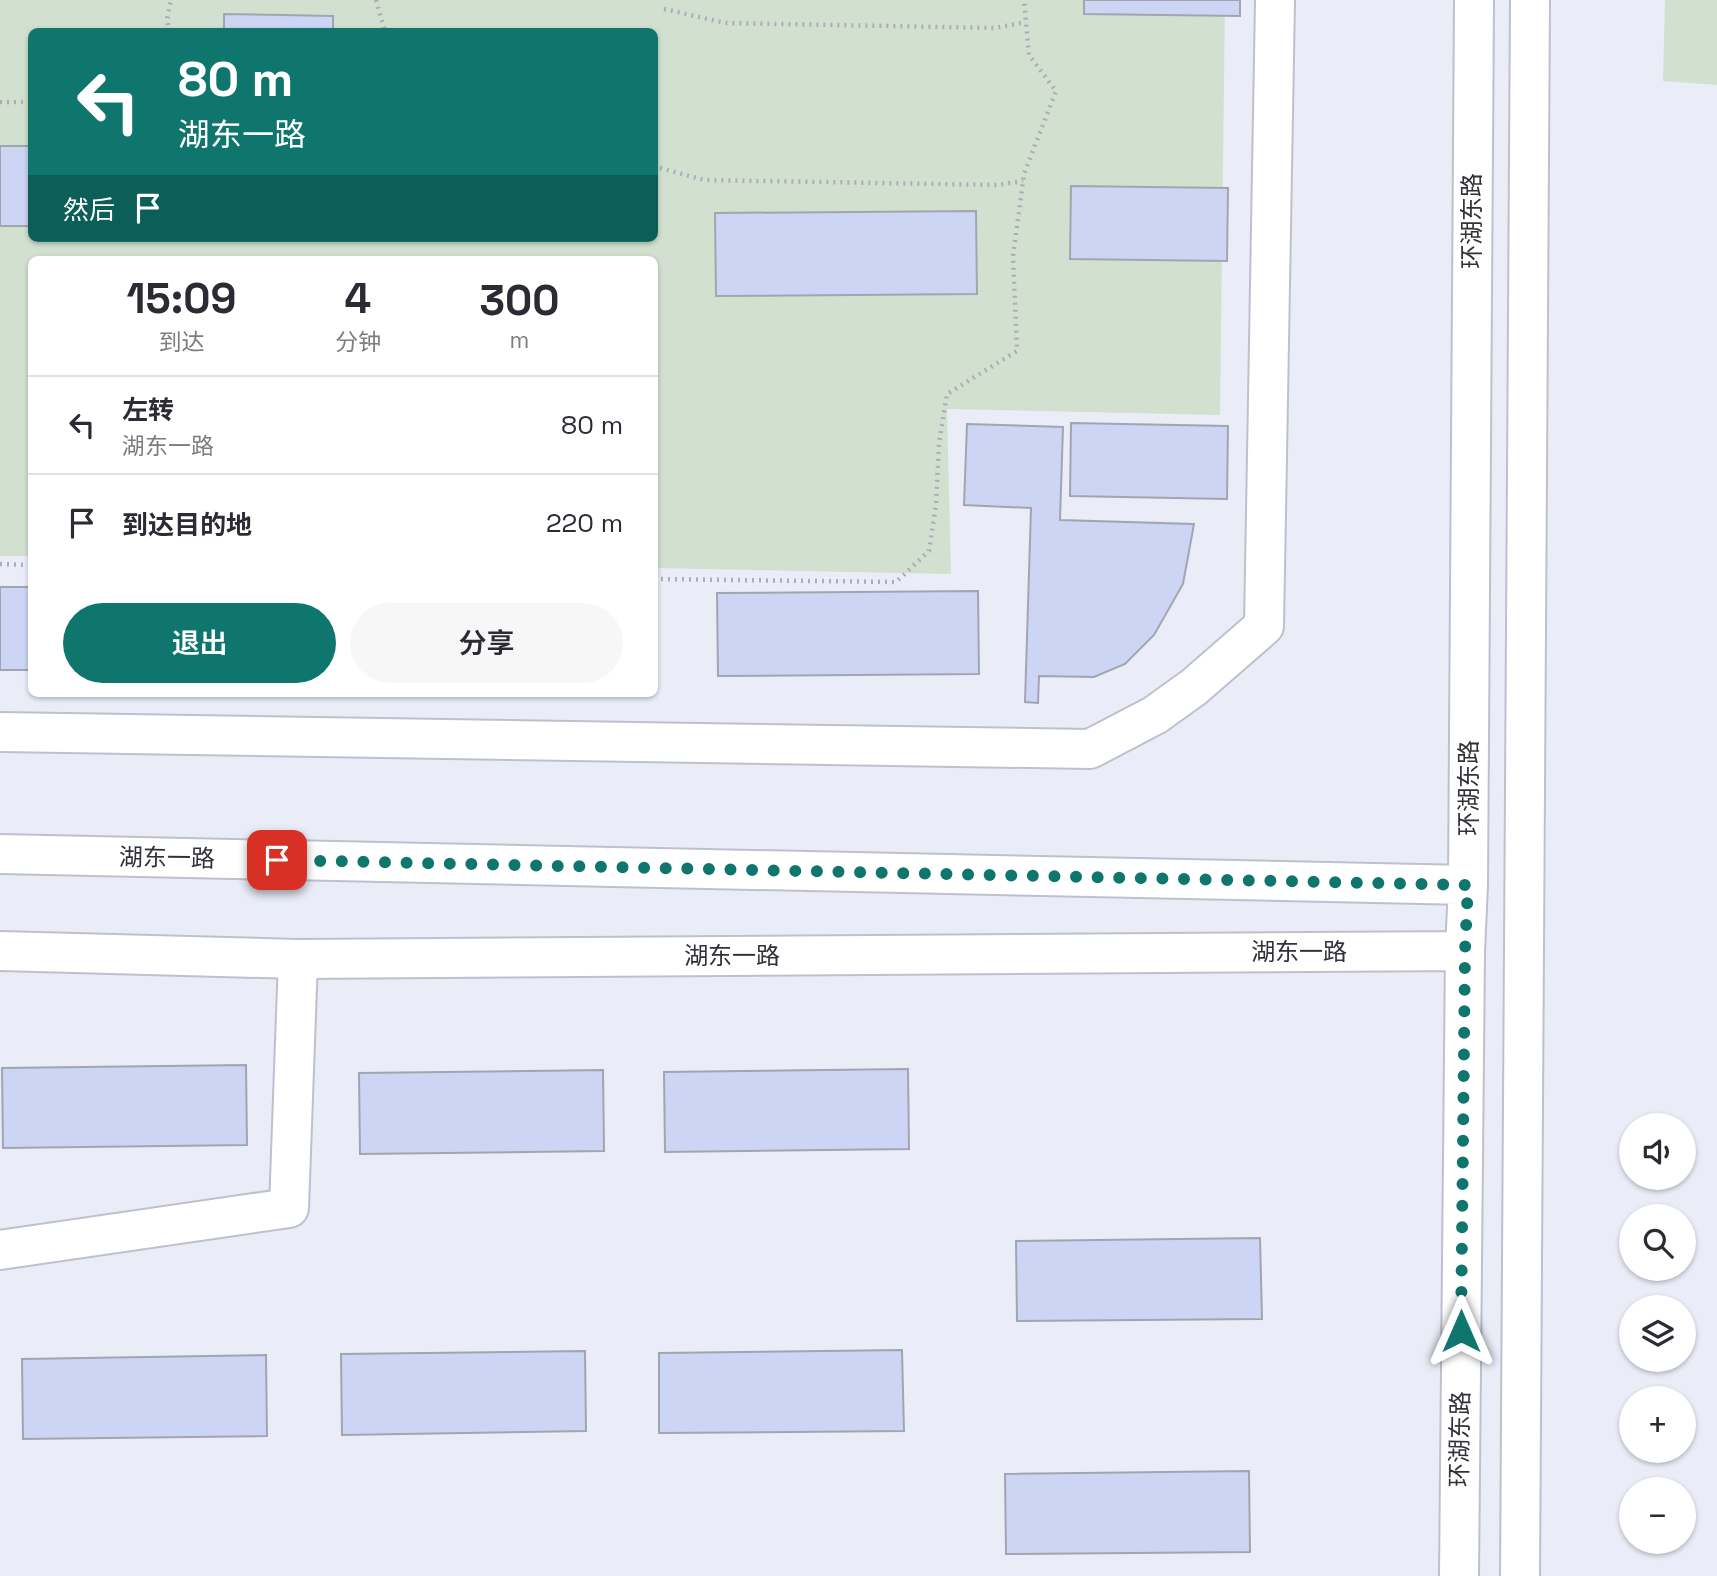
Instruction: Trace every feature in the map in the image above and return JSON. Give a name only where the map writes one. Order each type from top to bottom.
[{"type":"main road","points":[[0,732],[1090,750],[1155,715],[1194,687],[1264,626],[1275,0]]},
{"type":"main road","name":"环湖东路","points":[[1459,1576],[1465,951],[1468,885],[1474,0]]},
{"type":"main road","points":[[1520,1576],[1530,0]]},
{"type":"main road","name":"湖东一路","points":[[0,854],[1468,885]]},
{"type":"main road","name":"湖东一路","points":[[0,951],[299,959],[1465,951]]},
{"type":"main road","points":[[0,1250],[289,1208],[299,959]]},
{"type":"path","points":[[168,28],[167,19],[171,0]]},
{"type":"path","points":[[376,0],[384,28]]},
{"type":"path","points":[[658,579],[896,582],[929,551],[936,505],[939,443],[947,394],[1017,351],[1013,256],[1023,181],[1056,91],[1029,55],[1024,0]]},
{"type":"path","points":[[664,9],[725,23],[995,28],[1026,22]]},
{"type":"path","points":[[0,102],[28,102]]},
{"type":"path","points":[[660,168],[704,180],[998,185],[1023,181]]},
{"type":"path","points":[[0,564],[28,565]]},
{"type":"green space","points":[[0,0],[1225,0],[1220,415],[947,409],[951,574],[658,568],[658,256],[28,256],[28,556],[0,556]]},
{"type":"green space","points":[[1665,0],[1717,0],[1717,85],[1663,81]]},
{"type":"building","points":[[1084,0],[1240,0],[1240,16],[1084,14]]},
{"type":"building","points":[[224,14],[333,16],[333,28],[224,28]]},
{"type":"building","points":[[0,146],[28,146],[28,226],[0,226]]},
{"type":"building","points":[[1071,186],[1228,188],[1227,261],[1070,259]]},
{"type":"building","points":[[976,211],[977,294],[716,296],[715,213]]},
{"type":"building","points":[[1071,423],[1228,426],[1227,499],[1070,496]]},
{"type":"building","points":[[967,424],[1063,427],[1060,520],[1194,524],[1183,584],[1154,635],[1125,664],[1094,677],[1039,676],[1038,703],[1025,702],[1031,508],[964,505]]},
{"type":"building","points":[[0,587],[28,587],[28,670],[0,670]]},
{"type":"building","points":[[978,591],[979,674],[718,676],[717,593]]},
{"type":"building","points":[[246,1065],[247,1145],[3,1148],[2,1068]]},
{"type":"building","points":[[908,1069],[909,1149],[665,1152],[664,1072]]},
{"type":"building","points":[[603,1070],[604,1151],[360,1154],[359,1073]]},
{"type":"building","points":[[1260,1238],[1262,1319],[1017,1321],[1016,1241]]},
{"type":"building","points":[[902,1350],[904,1431],[659,1433],[659,1353]]},
{"type":"building","points":[[585,1351],[586,1431],[342,1435],[341,1354]]},
{"type":"building","points":[[266,1355],[267,1436],[23,1439],[22,1359]]},
{"type":"building","points":[[1249,1471],[1250,1552],[1006,1554],[1005,1474]]},
{"type":"route","points":[[277,860],[1468,885],[1461,1331]]}]
